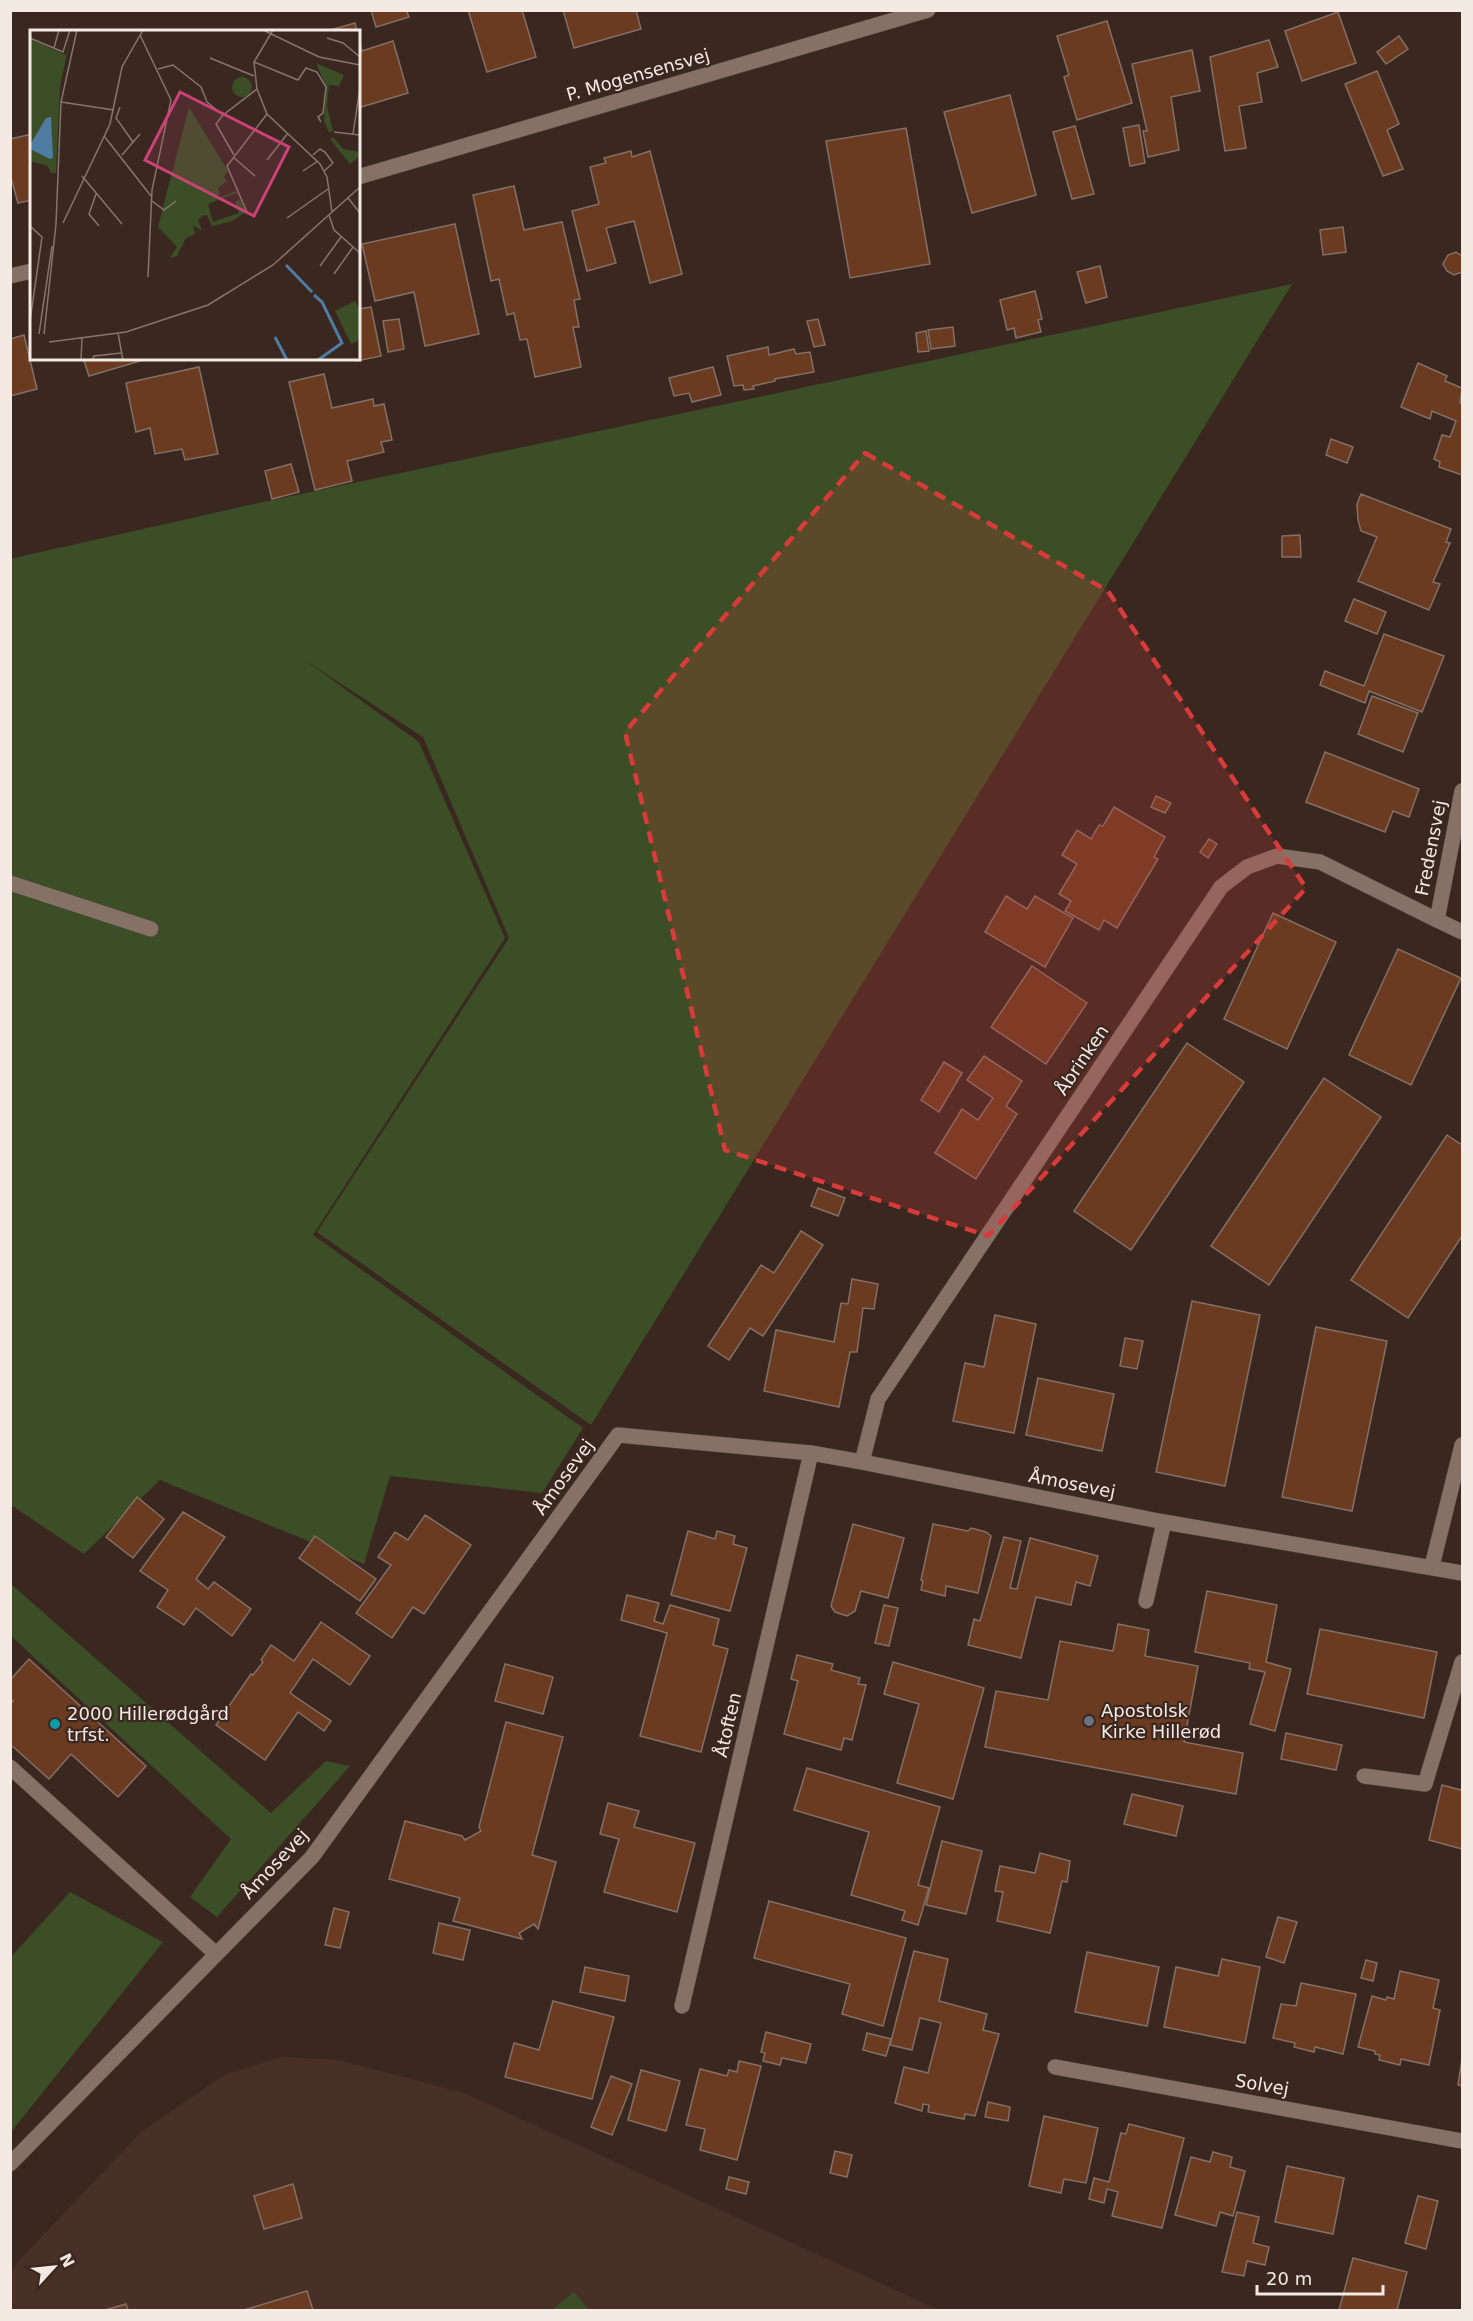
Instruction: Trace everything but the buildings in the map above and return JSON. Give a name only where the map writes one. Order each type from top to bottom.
[{"type":"street","name":"P. Mogensensvej","points":[[360,176],[928,10]]},
{"type":"street","points":[[10,276],[30,272]]},
{"type":"street","name":"Fredensvej","points":[[1462,791],[1437,920],[1462,932]]},
{"type":"street","name":"Åbrinken","points":[[862,1462],[878,1399],[1221,887],[1247,867],[1278,856],[1320,862],[1437,920]]},
{"type":"street","points":[[10,883],[151,929]]},
{"type":"street","name":"Åmosevej","points":[[10,2164],[312,1857],[618,1435],[811,1453],[1164,1522],[1432,1566],[1462,1573]]},
{"type":"street","points":[[1432,1566],[1462,1447]]},
{"type":"street","name":"Åtoften","points":[[682,2006],[811,1453]]},
{"type":"street","points":[[1146,1601],[1164,1522]]},
{"type":"street","points":[[1364,1776],[1425,1784],[1462,1662]]},
{"type":"street","points":[[10,1767],[216,1954]]},
{"type":"street","name":"Solvej","points":[[1055,2067],[1462,2141]]},
{"type":"highlighted area","points":[[865,453],[1108,591],[1306,888],[988,1236],[725,1150],[625,732]]},
{"type":"shaded area","points":[[281,2057],[338,2060],[464,2093],[939,2310],[11,2310],[11,2272],[18,2262],[142,2131],[225,2075]]},
{"type":"green space","points":[[1292,284],[591,1425],[317,1232],[509,938],[423,737],[306,661],[419,742],[505,938],[313,1235],[583,1428],[542,1493],[390,1476],[364,1564],[160,1480],[84,1554],[11,1505],[10,559],[254,504]]},
{"type":"green space","points":[[11,1584],[271,1813],[326,1761],[350,1766],[217,1917],[190,1897],[231,1839],[11,1636]]},
{"type":"green space","points":[[70,1892],[163,1942],[11,2132],[11,1957]]},
{"type":"green space","points":[[574,2292],[589,2310],[552,2310]]},
{"type":"place","name":"Apostolsk Kirke Hillerød","points":[[1089,1721]]},
{"type":"place","name":"2000 Hillerødgård trfst.","points":[[55,1724]]}]
